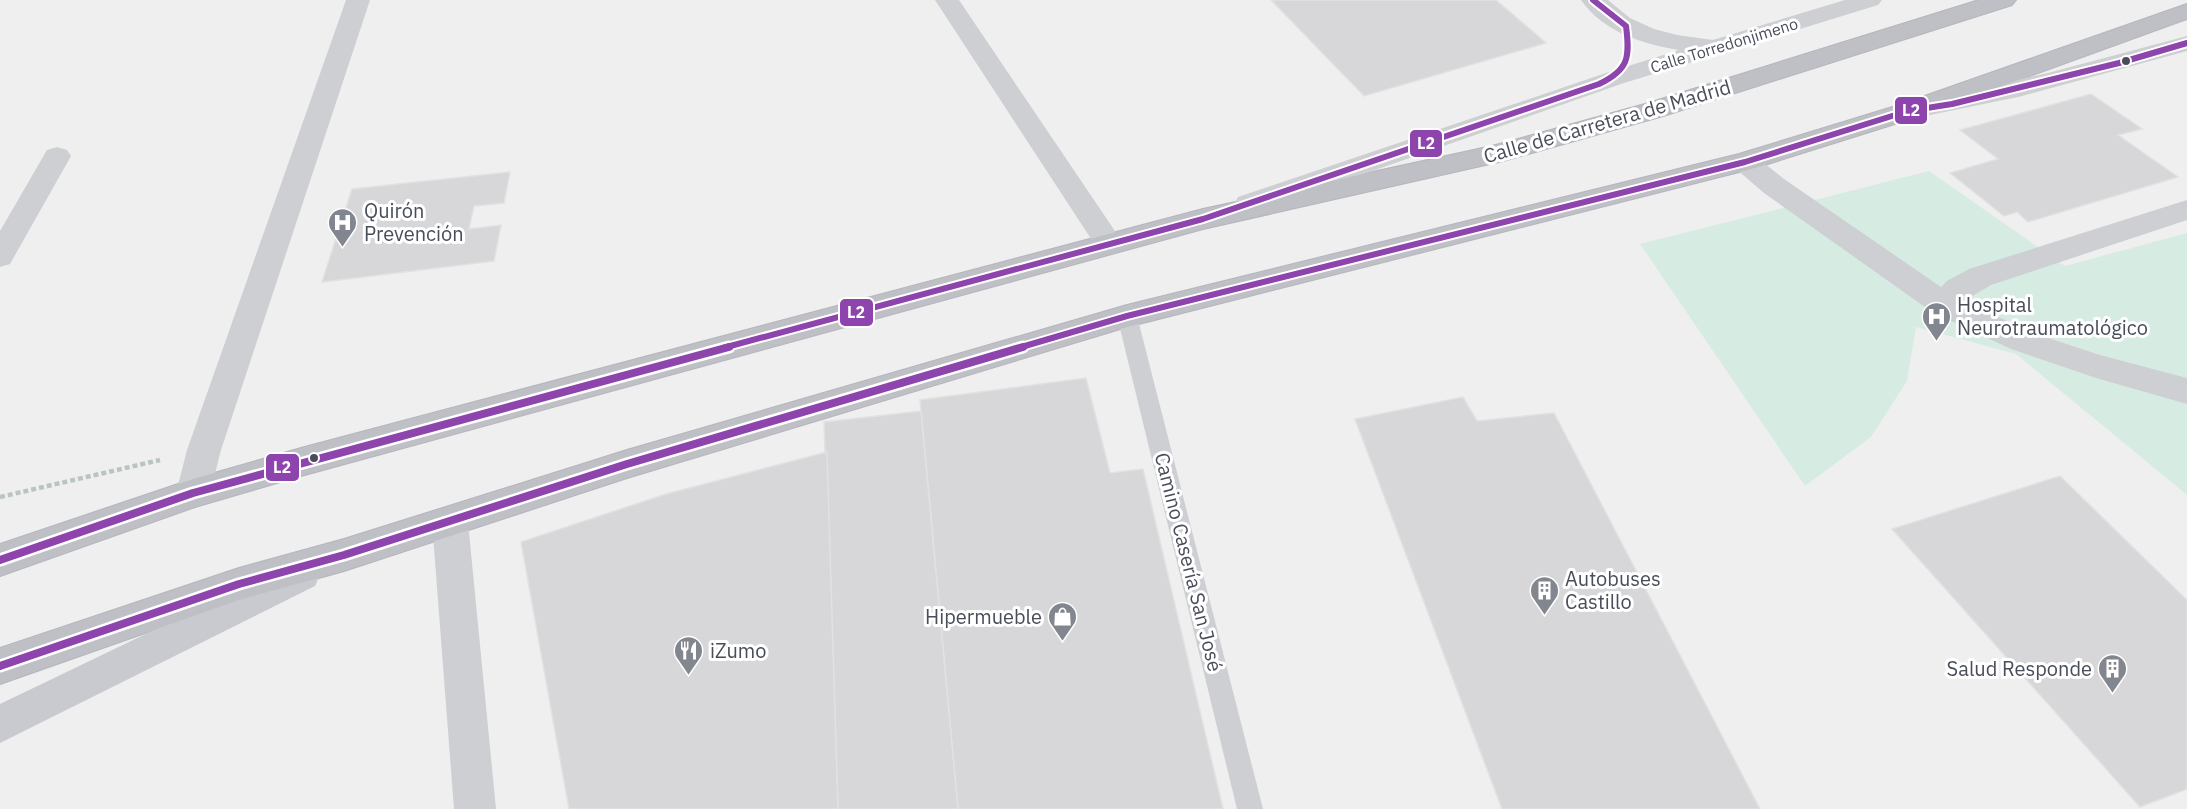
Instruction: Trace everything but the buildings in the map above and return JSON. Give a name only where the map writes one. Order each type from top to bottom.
[{"type":"highway","name":"Calle de Carretera de Madrid","points":[[0,560],[193,493],[1203,219],[1470,161],[1654,110],[2004,0]]},
{"type":"highway","points":[[0,666],[239,584],[344,555],[627,464],[1126,316],[1285,274],[1745,162],[1908,111],[2187,11]]},
{"type":"main road","points":[[0,547],[55,540]]},
{"type":"main road","points":[[0,724],[344,555]]},
{"type":"street","points":[[193,493],[207,442],[358,0]]},
{"type":"street","points":[[947,0],[1109,244]]},
{"type":"street","points":[[1593,0],[1626,26],[1657,38],[1690,45],[1720,46]]},
{"type":"street","name":"Calle Torredonjimeno","points":[[1203,219],[1615,78],[1870,0]]},
{"type":"street","points":[[1615,78],[1624,68],[1630,51],[1626,26]]},
{"type":"street","points":[[1908,111],[1952,104],[2187,43]]},
{"type":"street","points":[[0,257],[57,156]]},
{"type":"street","points":[[1745,162],[1774,186],[1943,304],[2022,341],[2096,366],[2187,391]]},
{"type":"street","points":[[1943,304],[1958,289],[1980,277],[2187,210]]},
{"type":"street","points":[[450,522],[475,809]]},
{"type":"lane","name":"Camino Casería San José","points":[[1126,316],[1250,809]]},
{"type":"green space","points":[[1929,171],[2065,266],[2187,233],[2187,495],[2016,354],[1916,327],[1907,381],[1871,437],[1805,486],[1640,244]]},
{"type":"transit line","name":"L2","points":[[0,560],[193,493],[301,462],[1203,219],[1586,89],[1618,74],[1627,60],[1628,51],[1626,26],[1593,0]]},
{"type":"transit line","name":"L2","points":[[0,666],[239,584],[344,555],[627,464],[1127,316],[1745,162],[1908,111],[1952,104],[2119,63],[2187,43]]},
{"type":"place","name":"Quirón Prevención","points":[[343,248]]},
{"type":"place","name":"Hospital Neurotraumatológico","points":[[1936,342]]},
{"type":"place","name":"Autobuses Castillo","points":[[1544,616]]},
{"type":"place","name":"Hipermueble","points":[[1063,642]]},
{"type":"place","name":"iZumo","points":[[689,676]]},
{"type":"place","name":"Salud Responde","points":[[2113,694]]}]
